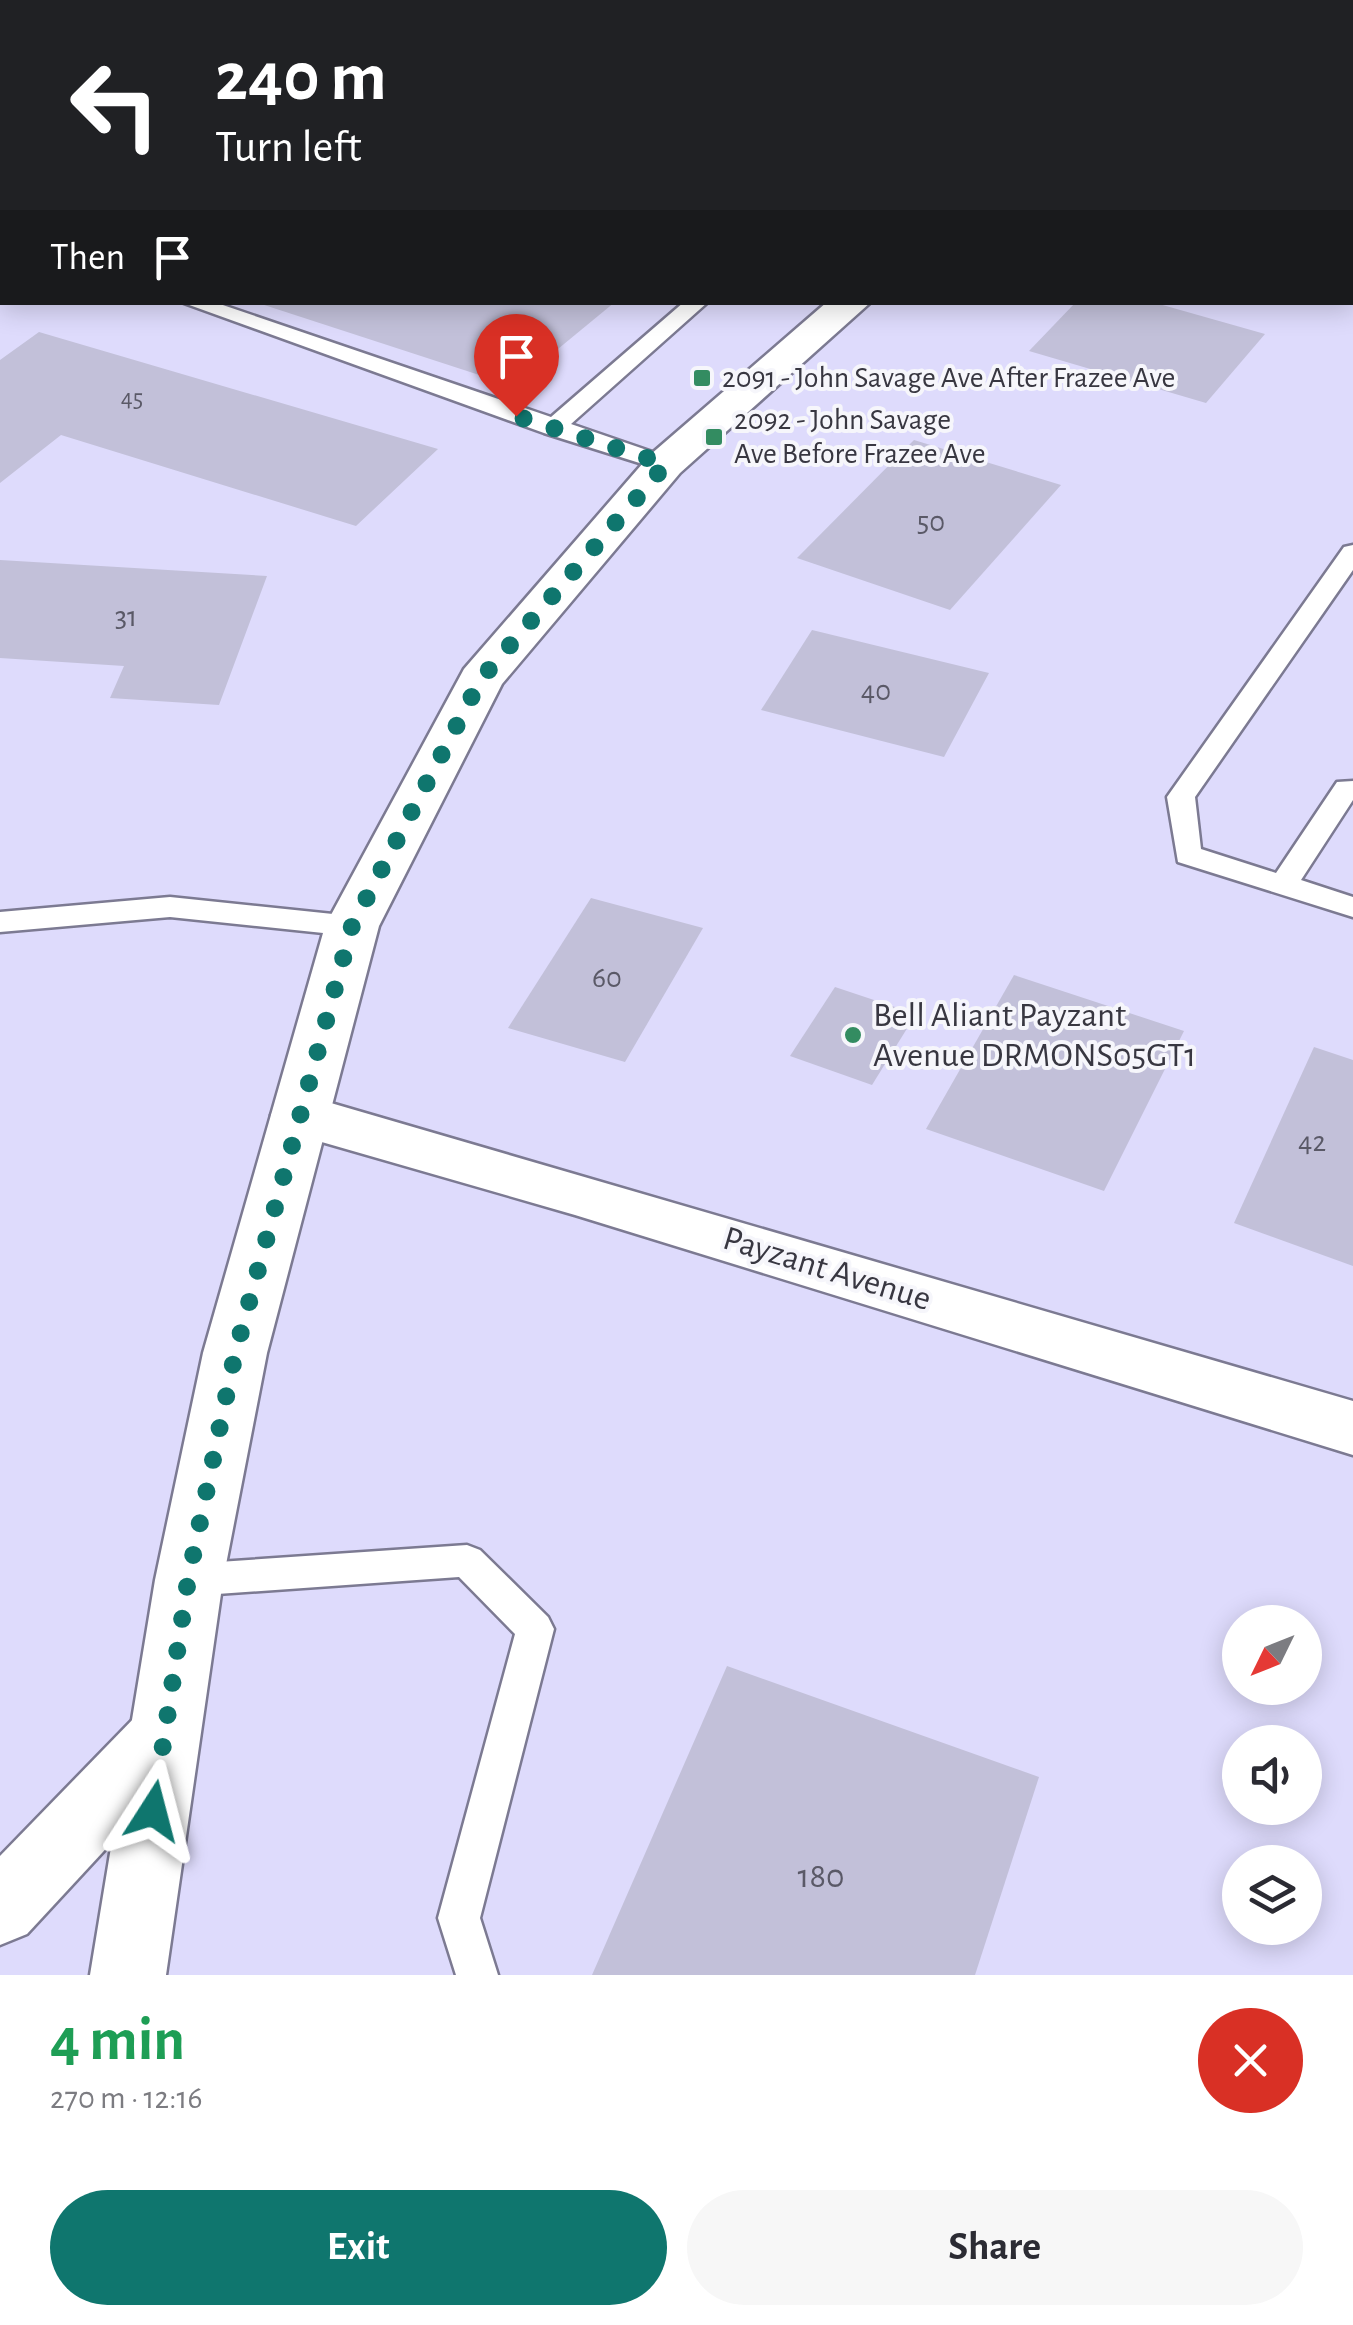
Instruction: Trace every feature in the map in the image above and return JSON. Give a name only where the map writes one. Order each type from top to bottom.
[{"type":"main road","points":[[128,1975],[188,1580],[235,1354],[352,926],[481,679],[666,464],[848,305]]},
{"type":"main road","name":"Payzant Avenue","points":[[300,1115],[575,1193],[1353,1428]]},
{"type":"main road","points":[[0,1909],[164,1736]]},
{"type":"lane","points":[[200,305],[666,464]]},
{"type":"lane","points":[[552,428],[695,305]]},
{"type":"lane","points":[[1353,552],[1181,797],[1188,855],[1353,907]]},
{"type":"lane","points":[[1326,591],[1353,600]]},
{"type":"lane","points":[[1282,885],[1351,784]]},
{"type":"lane","points":[[1,926],[170,908],[352,926]]},
{"type":"lane","points":[[188,1580],[467,1561],[534,1629],[459,1918],[477,1975]]},
{"type":"shaded area","points":[[0,305],[1353,305],[1353,1975],[0,1975]]},
{"type":"building","points":[[264,305],[611,305],[513,386]]},
{"type":"building","points":[[1073,305],[1163,305],[1265,334],[1206,403],[1029,351]]},
{"type":"building","points":[[39,332],[438,449],[356,526],[61,435],[0,483],[0,360]]},
{"type":"building","points":[[914,440],[1061,485],[950,610],[797,558]]},
{"type":"building","points":[[0,560],[267,576],[219,705],[110,698],[124,666],[0,658]]},
{"type":"building","points":[[812,630],[989,673],[944,757],[761,710]]},
{"type":"building","points":[[591,898],[703,928],[625,1062],[508,1028]]},
{"type":"building","points":[[1014,975],[1184,1031],[1104,1191],[926,1129]]},
{"type":"building","name":"Bell Aliant Payzant Avenue DRMONS05GT1","points":[[835,987],[916,1014],[872,1085],[790,1056]]},
{"type":"building","points":[[1314,1047],[1353,1060],[1353,1266],[1234,1223]]},
{"type":"building","points":[[727,1666],[1039,1777],[975,1975],[592,1975]]},
{"type":"place","name":"2091 - John Savage Ave After Frazee Ave","points":[[702,378]]},
{"type":"place","name":"2092 - John Savage Ave Before Frazee Ave","points":[[714,437]]},
{"type":"place","name":"Bell Aliant Payzant Avenue DRMONS05GT1","points":[[853,1035]]},
{"type":"route","points":[[153,1811],[188,1580],[235,1354],[352,926],[481,679],[666,464],[516,416]]}]
